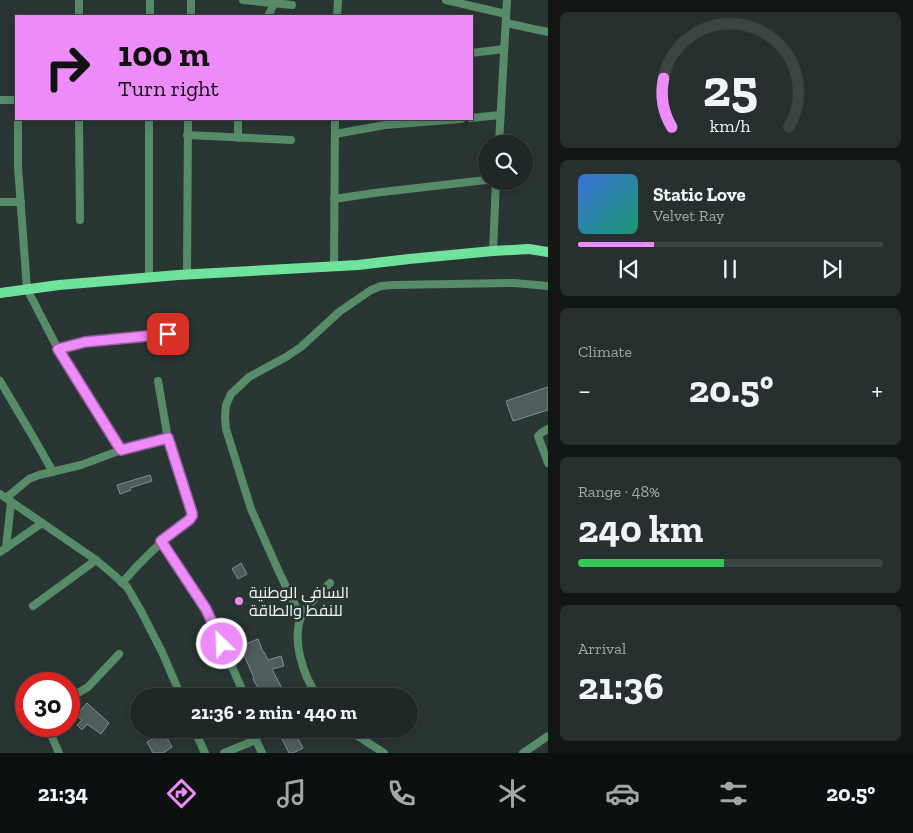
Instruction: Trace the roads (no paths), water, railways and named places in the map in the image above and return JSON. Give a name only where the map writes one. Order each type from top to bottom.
[{"type":"main road","points":[[0,293],[59,285],[186,275],[358,265],[409,258],[493,251],[529,249],[548,252]]},
{"type":"street","points":[[79,0],[79,15]]},
{"type":"street","points":[[150,0],[150,15]]},
{"type":"street","points":[[191,0],[191,15]]},
{"type":"street","points":[[242,0],[292,5]]},
{"type":"street","points":[[337,15],[338,0]]},
{"type":"street","points":[[446,0],[506,14]]},
{"type":"street","points":[[499,135],[507,0]]},
{"type":"street","points":[[268,15],[274,2]]},
{"type":"street","points":[[506,23],[548,32]]},
{"type":"street","points":[[473,53],[504,49]]},
{"type":"street","points":[[0,100],[15,100]]},
{"type":"street","points":[[473,118],[500,115]]},
{"type":"street","points":[[18,120],[18,167],[27,289],[58,349],[121,450]]},
{"type":"street","points":[[79,120],[80,220]]},
{"type":"street","points":[[149,120],[149,278]]},
{"type":"street","points":[[186,275],[188,120]]},
{"type":"street","points":[[238,120],[238,138]]},
{"type":"street","points":[[334,266],[335,120]]},
{"type":"street","points":[[335,134],[385,125],[448,120]]},
{"type":"street","points":[[187,135],[291,140]]},
{"type":"street","points":[[334,199],[478,181]]},
{"type":"street","points":[[493,251],[496,190]]},
{"type":"street","points":[[0,202],[21,202]]},
{"type":"street","points":[[301,617],[251,509],[239,474],[226,429],[226,404],[231,394],[250,377],[301,347],[339,312],[371,290],[381,286],[394,284],[514,283],[548,286]]},
{"type":"street","points":[[58,349],[85,342],[168,334]]},
{"type":"street","points":[[0,381],[52,472]]},
{"type":"street","points":[[122,582],[161,541],[192,516],[168,438],[158,381]]},
{"type":"street","points":[[548,429],[538,436],[548,463]]},
{"type":"street","points":[[3,550],[5,498],[29,479],[81,465],[121,450],[168,438]]},
{"type":"street","points":[[5,498],[96,560],[127,587],[162,652],[178,688]]},
{"type":"street","points":[[3,550],[42,523]]},
{"type":"street","points":[[161,541],[206,609],[241,688]]},
{"type":"street","points":[[33,606],[96,560]]},
{"type":"street","points":[[311,688],[304,672],[299,652],[298,634],[301,617],[316,596],[330,582]]},
{"type":"street","points":[[80,692],[88,687],[119,654]]},
{"type":"street","points":[[523,753],[548,736]]},
{"type":"street","points":[[52,737],[58,753]]},
{"type":"street","points":[[198,738],[205,753]]},
{"type":"street","points":[[361,738],[384,753]]},
{"type":"street","points":[[224,753],[256,740],[262,753]]},
{"type":"place","name":"السافي الوطنية للنفط والطاقة","points":[[239,601]]}]
